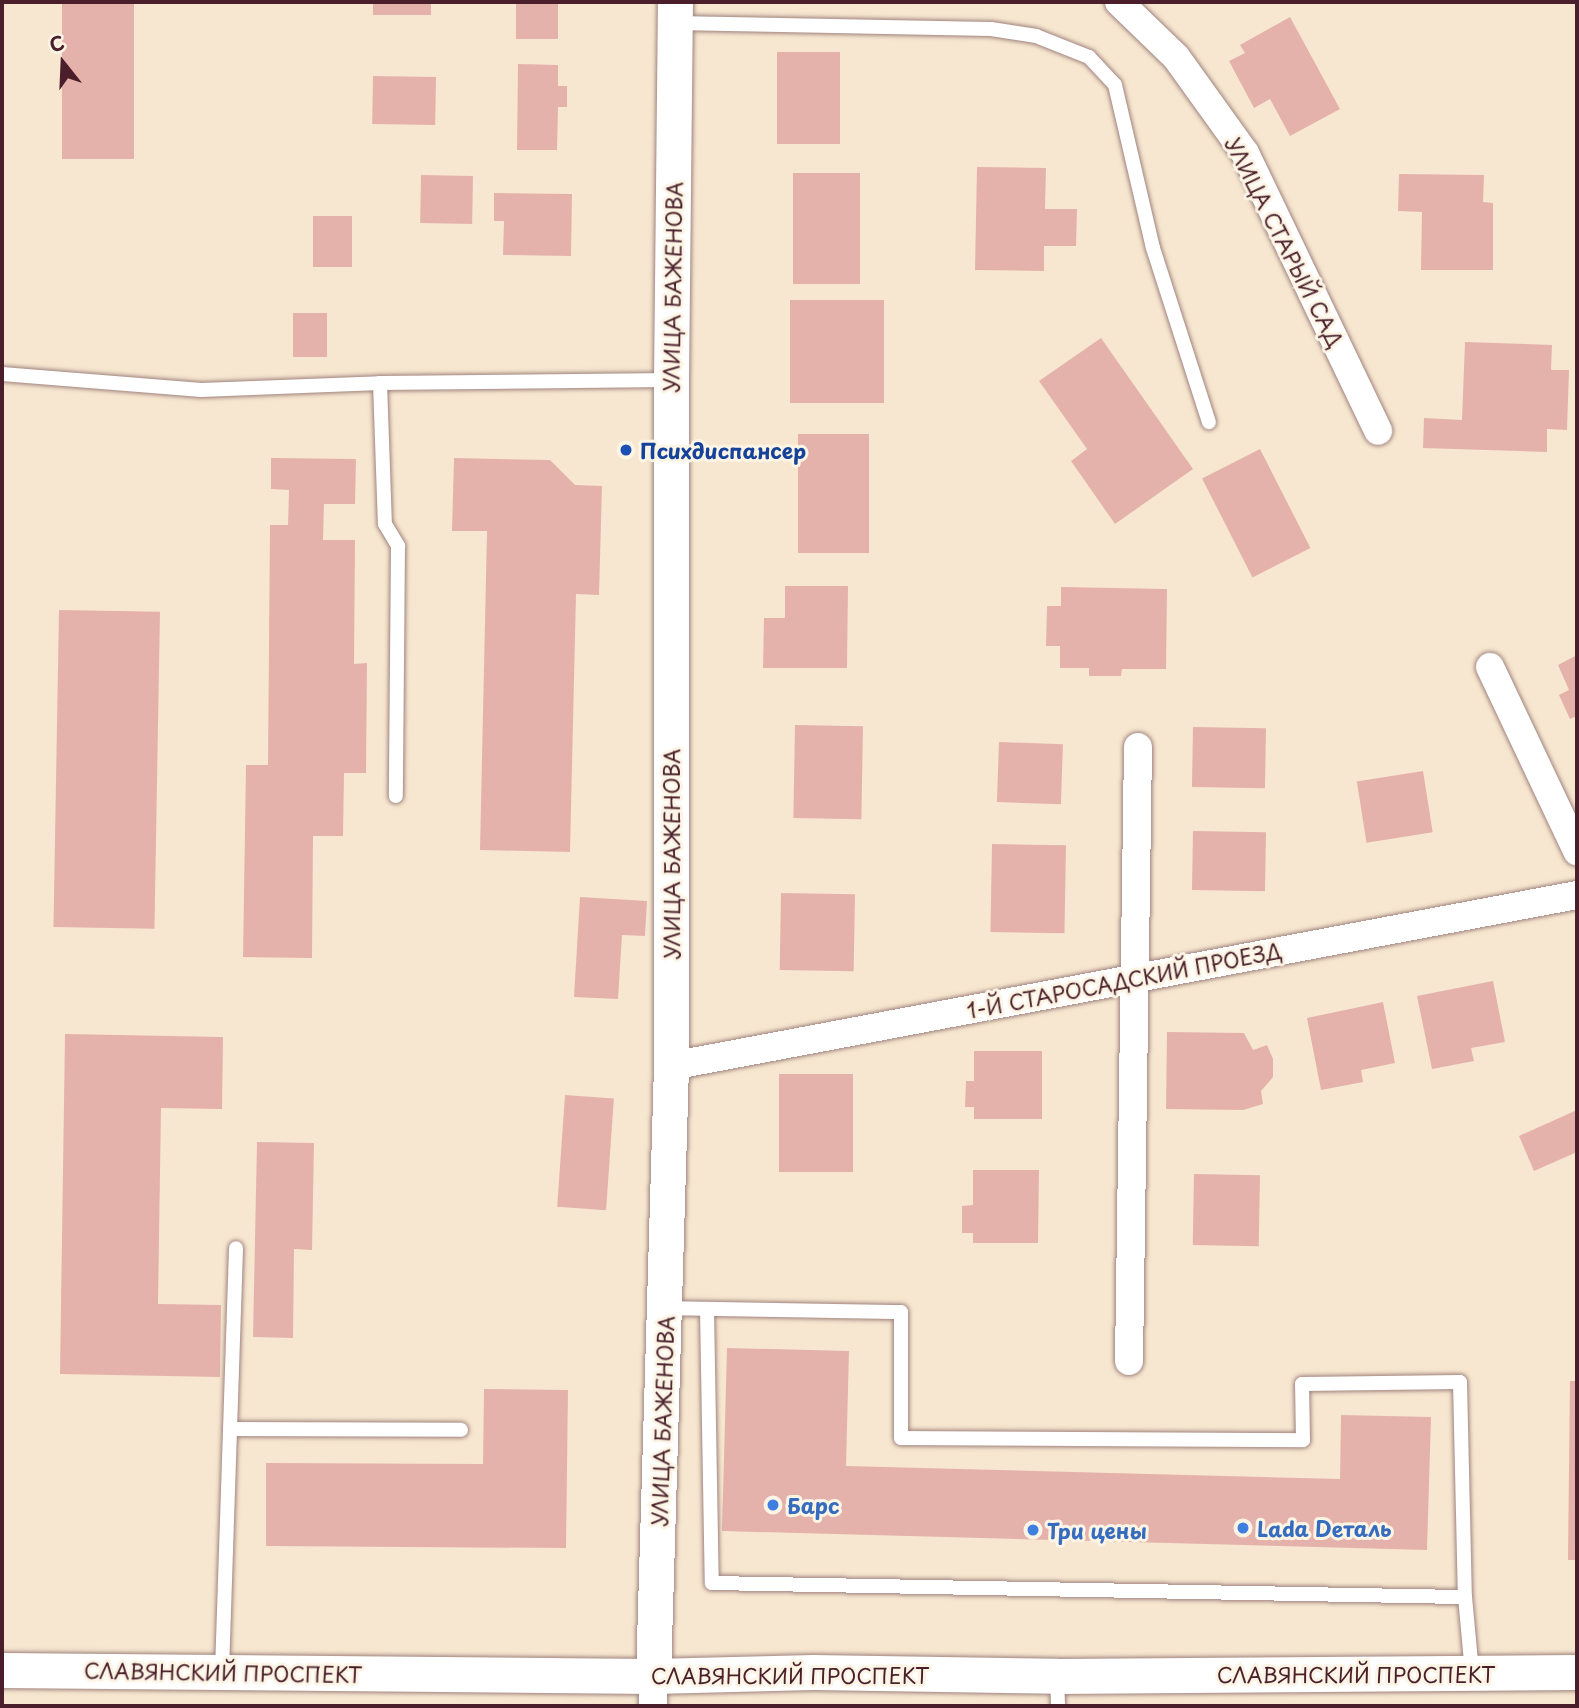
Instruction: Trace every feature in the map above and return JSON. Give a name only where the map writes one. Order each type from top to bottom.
[{"type":"street","name":"УЛИЦА СТАРЫЙ САД","points":[[1119,2],[1177,57],[1245,153],[1378,431]]},
{"type":"street","name":"УЛИЦА БАЖЕНОВА","points":[[653,1691],[671,1066],[671,380],[675,12]]},
{"type":"street","points":[[1490,667],[1577,851]]},
{"type":"street","points":[[1129,1361],[1138,747]]},
{"type":"street","name":"1-Й СТАРОСАДСКИЙ ПРОЕЗД","points":[[671,1066],[1577,895]]},
{"type":"street","name":"СЛАВЯНСКИЙ ПРОСПЕКТ","points":[[2,1670],[222,1673],[653,1691],[813,1672],[1058,1691],[1577,1672]]},
{"type":"lane","points":[[675,12],[991,29],[1036,36],[1088,57],[1115,85],[1153,248],[1209,422]]},
{"type":"lane","points":[[2,374],[201,390],[380,383],[671,380]]},
{"type":"lane","points":[[380,383],[385,524],[398,546],[396,796]]},
{"type":"lane","points":[[222,1673],[236,1248]]},
{"type":"lane","points":[[666,1308],[901,1312],[901,1438],[1303,1440],[1302,1384],[1460,1382],[1465,1597],[1472,1674]]},
{"type":"lane","points":[[706,1310],[712,1583],[1465,1597]]},
{"type":"lane","points":[[230,1429],[461,1430]]},
{"type":"building","points":[[62,2],[134,2],[134,159],[62,159]]},
{"type":"building","points":[[373,2],[431,2],[431,15],[373,15]]},
{"type":"building","points":[[516,2],[558,2],[558,39],[516,39]]},
{"type":"building","points":[[1290,17],[1340,109],[1290,136],[1270,99],[1254,108],[1229,61],[1245,53],[1240,45]]},
{"type":"building","points":[[777,52],[840,52],[840,144],[777,144]]},
{"type":"building","points":[[518,64],[558,65],[558,86],[567,86],[567,107],[558,107],[557,150],[517,150]]},
{"type":"building","points":[[373,76],[436,77],[435,125],[372,124]]},
{"type":"building","points":[[977,167],[1046,168],[1045,209],[1077,209],[1076,246],[1044,246],[1044,271],[975,270]]},
{"type":"building","points":[[793,173],[860,173],[860,284],[793,284]]},
{"type":"building","points":[[1399,174],[1484,175],[1483,202],[1493,203],[1493,270],[1421,270],[1422,212],[1398,211]]},
{"type":"building","points":[[421,175],[473,176],[472,224],[420,223]]},
{"type":"building","points":[[494,193],[572,194],[571,256],[503,255],[504,221],[494,221]]},
{"type":"building","points":[[313,216],[352,216],[352,267],[313,267]]},
{"type":"building","points":[[790,300],[884,300],[884,403],[790,403]]},
{"type":"building","points":[[293,313],[327,313],[327,357],[293,357]]},
{"type":"building","points":[[1101,338],[1193,469],[1115,524],[1071,461],[1087,449],[1039,381]]},
{"type":"building","points":[[1465,342],[1552,345],[1551,370],[1569,370],[1567,430],[1547,429],[1547,452],[1423,448],[1424,418],[1462,420]]},
{"type":"building","points":[[798,434],[869,434],[869,553],[798,553]]},
{"type":"building","points":[[1260,449],[1310,548],[1252,577],[1202,479]]},
{"type":"building","points":[[271,458],[356,459],[355,504],[324,504],[323,540],[355,540],[354,664],[367,663],[366,773],[344,773],[343,836],[313,836],[312,958],[243,957],[246,765],[268,765],[270,525],[288,525],[289,490],[271,489]]},
{"type":"building","points":[[454,458],[550,460],[575,485],[602,486],[599,595],[576,594],[570,852],[480,850],[487,531],[452,531]]},
{"type":"building","points":[[785,586],[848,586],[847,668],[763,668],[764,618],[785,618]]},
{"type":"building","points":[[1061,587],[1167,589],[1166,669],[1122,669],[1121,676],[1089,676],[1089,668],[1060,668],[1060,646],[1046,646],[1047,606],[1061,606]]},
{"type":"building","points":[[59,610],[160,612],[154,929],[53,927]]},
{"type":"building","points":[[1577,655],[1577,716],[1570,719],[1559,695],[1569,690],[1558,665]]},
{"type":"building","points":[[795,725],[863,726],[861,819],[793,818]]},
{"type":"building","points":[[1193,727],[1266,728],[1265,788],[1192,787]]},
{"type":"building","points":[[999,742],[1063,744],[1061,804],[997,802]]},
{"type":"building","points":[[1423,771],[1433,832],[1367,843],[1357,781]]},
{"type":"building","points":[[1193,831],[1266,832],[1265,891],[1192,890]]},
{"type":"building","points":[[992,844],[1066,845],[1064,933],[990,932]]},
{"type":"building","points":[[781,893],[855,894],[854,971],[780,970]]},
{"type":"building","points":[[580,897],[647,901],[645,936],[622,935],[618,999],[574,997]]},
{"type":"building","points":[[1493,981],[1505,1042],[1471,1048],[1474,1061],[1432,1069],[1417,996]]},
{"type":"building","points":[[1383,1002],[1395,1063],[1361,1070],[1363,1082],[1321,1090],[1307,1018]]},
{"type":"building","points":[[1167,1032],[1244,1033],[1253,1050],[1267,1045],[1273,1059],[1273,1077],[1261,1091],[1263,1104],[1243,1110],[1166,1109]]},
{"type":"building","points":[[65,1034],[223,1037],[222,1109],[161,1108],[158,1304],[221,1305],[220,1377],[60,1374]]},
{"type":"building","points":[[974,1051],[1042,1051],[1042,1119],[974,1119],[974,1107],[965,1107],[966,1081],[974,1081]]},
{"type":"building","points":[[779,1074],[853,1074],[853,1172],[779,1172]]},
{"type":"building","points":[[565,1095],[614,1098],[606,1210],[557,1207]]},
{"type":"building","points":[[1577,1110],[1577,1152],[1534,1171],[1519,1136]]},
{"type":"building","points":[[257,1142],[314,1143],[312,1250],[294,1249],[293,1338],[253,1337]]},
{"type":"building","points":[[973,1170],[1039,1170],[1038,1243],[973,1243],[973,1233],[962,1233],[962,1206],[973,1205]]},
{"type":"building","points":[[1194,1174],[1260,1175],[1259,1246],[1193,1245]]},
{"type":"building","points":[[727,1348],[849,1351],[846,1466],[1340,1479],[1341,1415],[1431,1417],[1427,1550],[722,1531]]},
{"type":"building","points":[[1570,1381],[1577,1381],[1577,1560],[1568,1560]]},
{"type":"building","points":[[484,1389],[568,1390],[566,1548],[266,1546],[266,1463],[483,1464]]},
{"type":"place","name":"Психдиспансер","points":[[626,450]]},
{"type":"place","name":"Барс","points":[[773,1505]]},
{"type":"place","name":"Lada Dеталь","points":[[1243,1528]]},
{"type":"place","name":"Три цены","points":[[1033,1530]]}]
